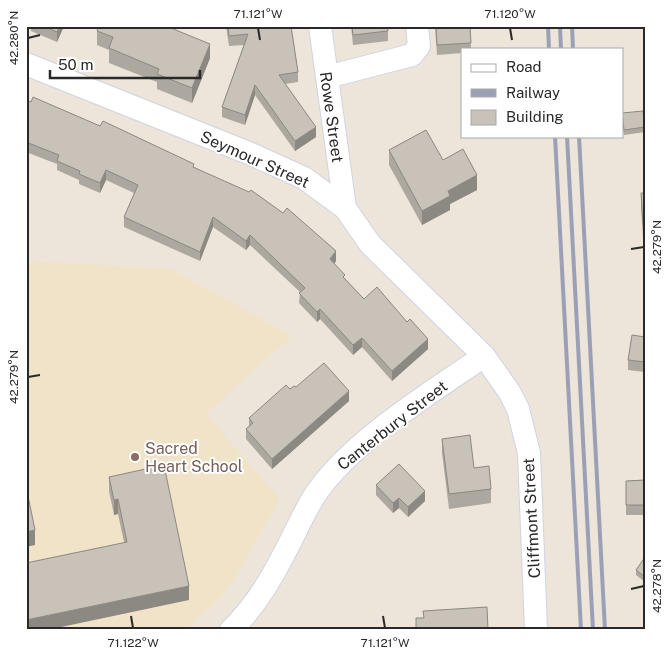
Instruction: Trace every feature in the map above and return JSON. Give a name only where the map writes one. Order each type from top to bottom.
[{"type":"street","name":"Rowe Street","points":[[320,26],[345,208]]},
{"type":"street","points":[[326,77],[412,55],[419,46],[417,26]]},
{"type":"street","name":"Seymour Street","points":[[26,64],[304,178],[345,208],[370,244],[484,356]]},
{"type":"street","name":"Canterbury Street","points":[[241,627],[286,552],[305,510],[328,477],[376,433],[484,356]]},
{"type":"street","name":"Cliffmont Street","points":[[484,356],[510,393],[518,409],[529,453],[536,630]]},
{"type":"shaded area","name":"Sacred Heart School","points":[[26,261],[171,269],[292,336],[206,414],[280,499],[235,578],[218,601],[184,630],[26,630]]},
{"type":"building","points":[[43,26],[60,26],[57,32]]},
{"type":"building","points":[[99,26],[166,26],[210,44],[192,88],[157,74],[159,69],[109,48],[113,37],[97,31]]},
{"type":"building","points":[[228,26],[291,26],[298,72],[279,75],[316,127],[295,141],[255,85],[245,115],[222,107],[248,34],[229,36]]},
{"type":"building","points":[[352,26],[388,26],[388,31],[353,35]]},
{"type":"building","points":[[436,26],[470,26],[471,43],[437,45]]},
{"type":"building","points":[[33,97],[100,126],[103,121],[194,164],[193,167],[249,192],[251,190],[283,213],[287,208],[336,251],[330,259],[345,275],[343,277],[364,299],[377,287],[407,322],[410,319],[428,339],[392,371],[362,338],[353,345],[320,309],[317,312],[299,293],[305,288],[250,235],[246,241],[213,217],[200,252],[124,217],[138,185],[106,170],[100,183],[79,174],[80,171],[57,161],[59,155],[26,142],[26,100],[31,102]]},
{"type":"building","points":[[643,111],[645,127],[624,130],[624,113]]},
{"type":"building","points":[[426,130],[443,160],[463,149],[477,175],[448,191],[450,196],[422,211],[389,150]]},
{"type":"building","points":[[641,193],[645,193],[645,225],[643,225]]},
{"type":"building","points":[[632,335],[645,337],[645,362],[628,360]]},
{"type":"building","points":[[324,363],[349,391],[272,459],[246,429],[253,423],[249,418],[286,385],[290,389],[294,386],[296,387]]},
{"type":"building","points":[[470,435],[474,468],[489,466],[491,489],[449,494],[442,439]]},
{"type":"building","points":[[399,464],[425,491],[408,507],[399,498],[393,503],[376,485]]},
{"type":"building","points":[[164,465],[189,586],[26,620],[26,563],[127,542],[118,499],[114,500],[109,477]]},
{"type":"building","points":[[645,480],[645,505],[626,505],[626,481]]},
{"type":"building","points":[[26,486],[35,530],[26,532]]},
{"type":"building","points":[[645,557],[645,577],[636,570]]},
{"type":"building","points":[[487,607],[488,630],[416,630],[416,618],[424,618],[423,611]]},
{"type":"railway","points":[[548,26],[549,48]]},
{"type":"railway","points":[[560,26],[561,48]]},
{"type":"railway","points":[[572,26],[573,48]]},
{"type":"railway","points":[[555,138],[581,630]]},
{"type":"railway","points":[[567,138],[593,630]]},
{"type":"railway","points":[[579,138],[605,630]]},
{"type":"place","name":"Sacred Heart School","points":[[135,457]]}]
